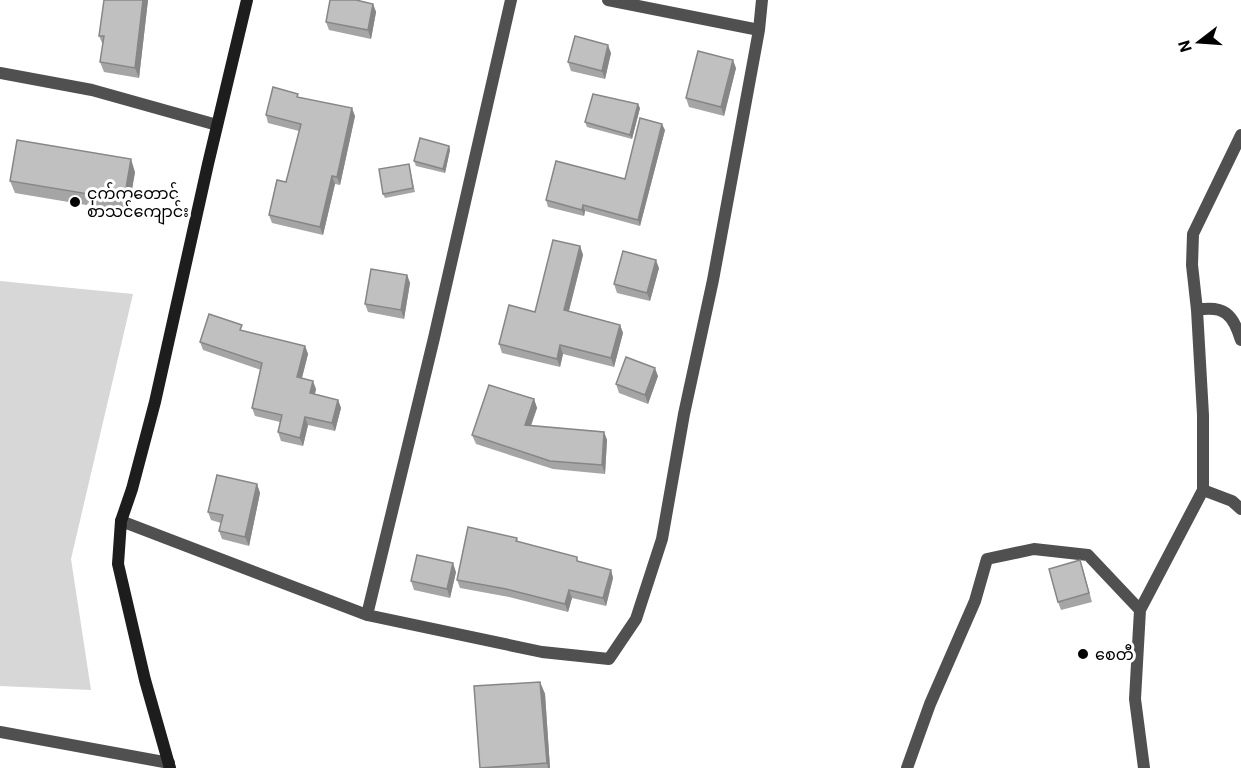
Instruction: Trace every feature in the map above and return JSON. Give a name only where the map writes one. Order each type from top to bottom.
[{"type":"main road","points":[[169,766],[145,680],[118,564],[121,521],[155,402],[247,0]]},
{"type":"street","points":[[367,615],[434,338],[511,0]]},
{"type":"street","points":[[608,0],[759,30]]},
{"type":"street","points":[[121,521],[367,615],[542,652],[609,659],[636,619],[662,539],[684,414],[713,280],[759,30],[762,0]]},
{"type":"street","points":[[0,73],[92,90],[217,125]]},
{"type":"street","points":[[1144,768],[1135,699],[1140,610],[1203,490],[1203,415],[1192,265],[1193,234],[1241,135]]},
{"type":"street","points":[[1197,310],[1212,307],[1226,311],[1237,327],[1241,340]]},
{"type":"street","points":[[1203,490],[1232,501],[1241,509]]},
{"type":"street","points":[[907,768],[930,704],[975,601],[987,559],[1034,549],[1088,555],[1140,610]]},
{"type":"street","points":[[0,732],[169,766]]},
{"type":"shaded area","points":[[0,281],[133,294],[71,559],[91,690],[0,686]]},
{"type":"building","points":[[104,0],[143,0],[135,68],[100,62],[104,36],[99,36]]},
{"type":"building","points":[[330,0],[356,0],[373,4],[368,30],[326,22]]},
{"type":"building","points":[[575,36],[608,45],[602,71],[568,62]]},
{"type":"building","points":[[698,51],[733,60],[721,107],[686,98]]},
{"type":"building","points":[[273,87],[298,94],[297,97],[352,108],[337,177],[332,176],[320,227],[269,215],[277,180],[286,182],[301,124],[266,115]]},
{"type":"building","points":[[593,94],[638,104],[630,135],[585,122]]},
{"type":"building","points":[[640,118],[662,124],[638,220],[583,205],[582,210],[546,200],[556,161],[625,179]]},
{"type":"building","points":[[420,138],[449,146],[443,169],[414,161]]},
{"type":"building","points":[[17,140],[131,159],[124,200],[10,181]]},
{"type":"building","points":[[409,164],[413,188],[383,194],[379,169]]},
{"type":"building","points":[[553,240],[580,246],[564,310],[620,325],[611,358],[560,345],[557,359],[499,344],[509,305],[535,312]]},
{"type":"building","points":[[623,251],[656,260],[647,293],[614,284]]},
{"type":"building","points":[[371,269],[407,275],[401,310],[365,304]]},
{"type":"building","points":[[209,314],[242,325],[240,330],[305,346],[297,377],[313,381],[310,393],[338,400],[332,423],[305,417],[300,438],[278,432],[282,415],[252,408],[262,363],[200,342]]},
{"type":"building","points":[[626,357],[655,368],[645,395],[616,384]]},
{"type":"building","points":[[489,385],[534,399],[525,425],[604,432],[602,465],[550,461],[472,435]]},
{"type":"building","points":[[217,475],[257,484],[245,537],[219,531],[223,515],[208,512]]},
{"type":"building","points":[[468,527],[517,538],[516,541],[577,557],[577,561],[611,570],[603,598],[569,590],[565,604],[506,589],[457,580]]},
{"type":"building","points":[[417,555],[453,563],[447,589],[411,581]]},
{"type":"building","points":[[1080,560],[1089,593],[1058,602],[1049,569]]},
{"type":"building","points":[[540,682],[547,763],[480,768],[474,686]]},
{"type":"place","name":"ငှက်ကတောင် စာသင်ကျောင်း","points":[[75,202]]},
{"type":"place","name":"စေတီ","points":[[1083,654]]}]
